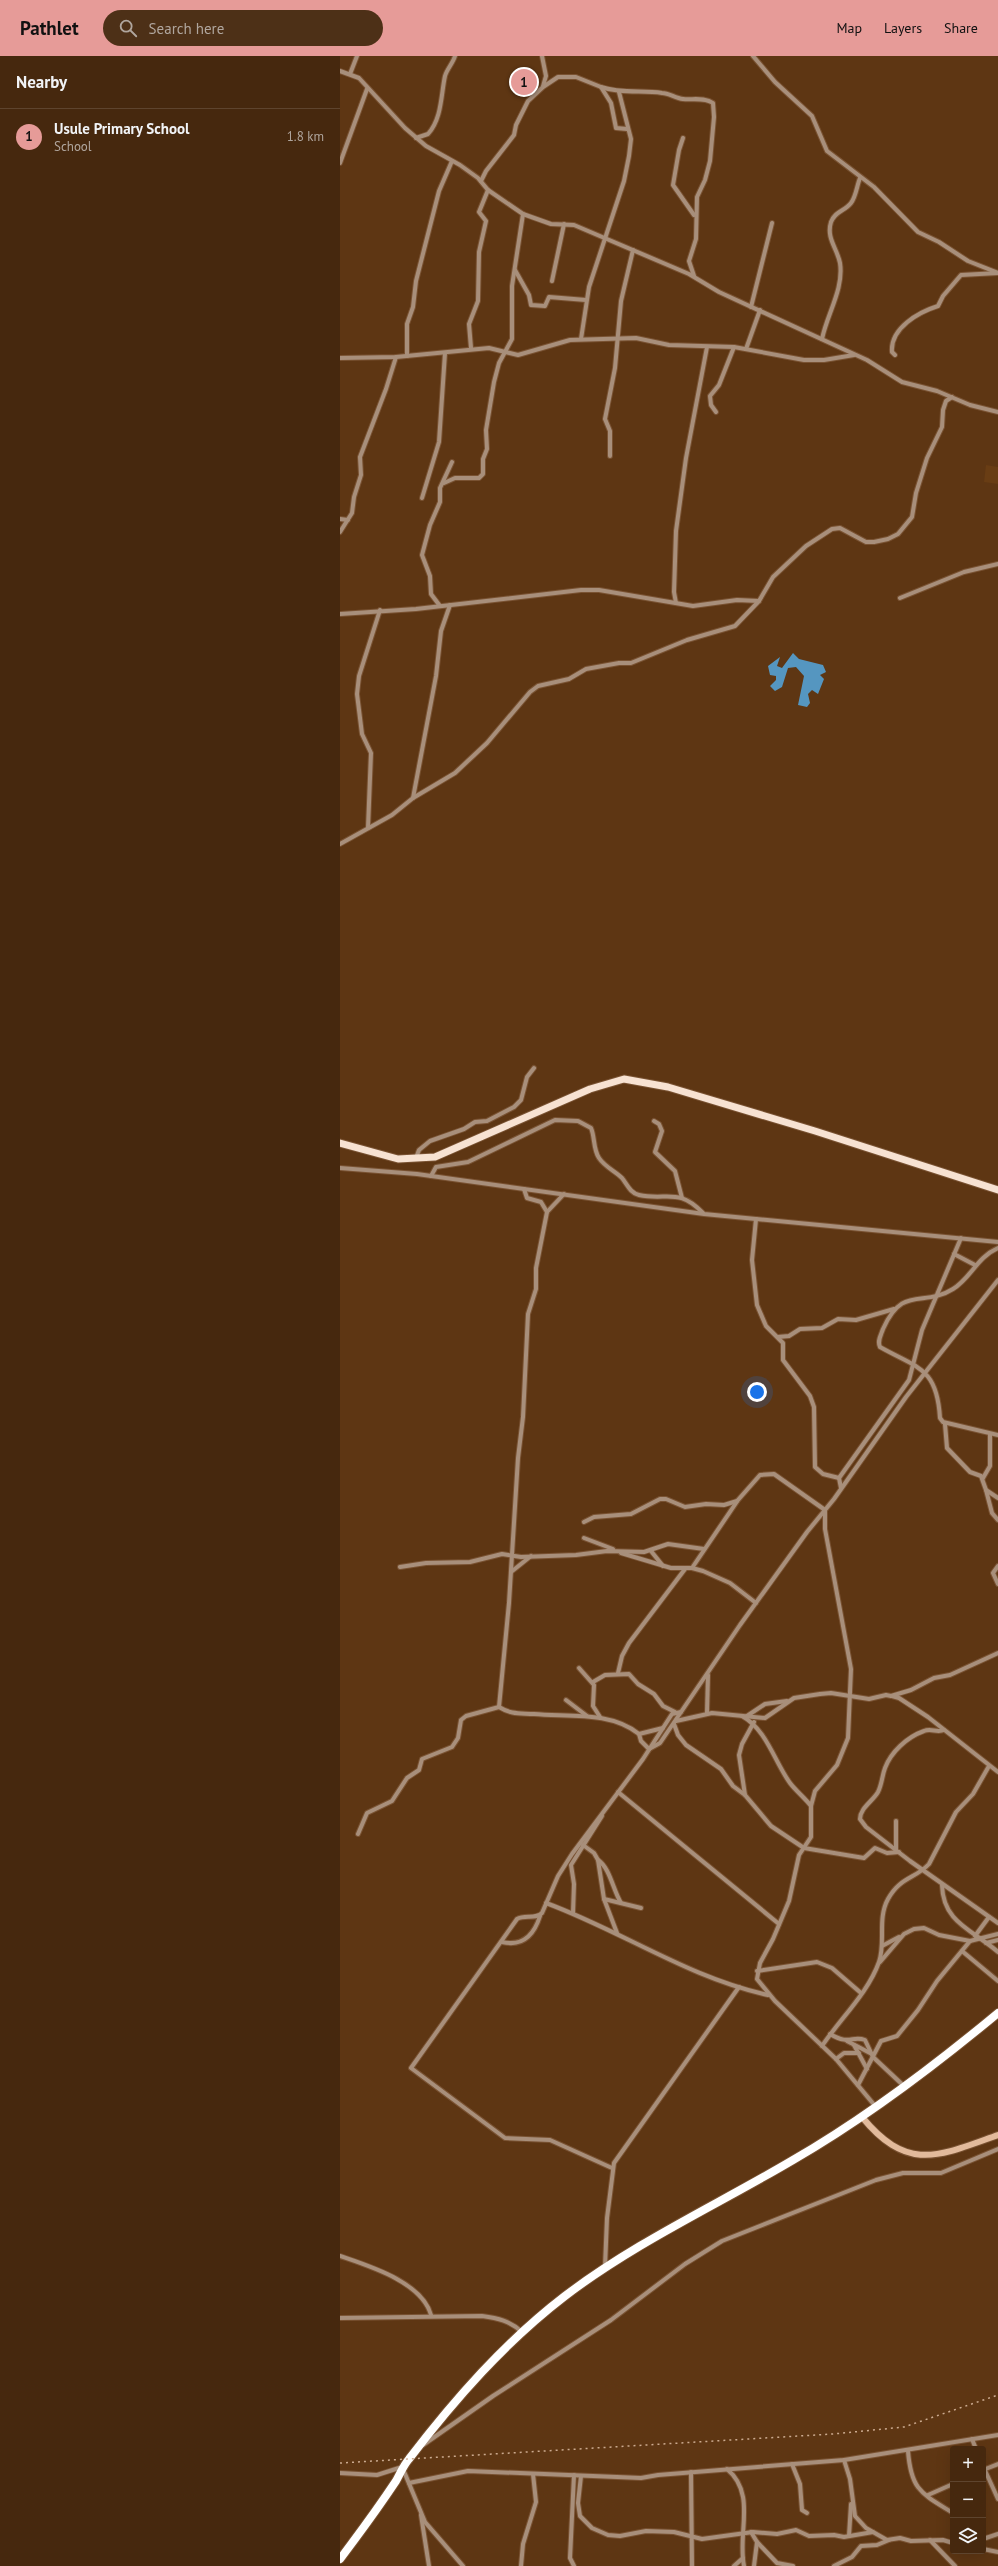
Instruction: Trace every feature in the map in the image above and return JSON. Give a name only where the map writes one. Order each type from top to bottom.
[{"type":"highway","points":[[340,2559],[416,2450],[467,2387],[522,2333],[565,2296],[627,2252],[795,2160],[862,2117],[905,2087],[998,2013]]},
{"type":"main road","points":[[340,1142],[385,1157],[415,1160],[447,1152],[590,1089],[624,1078],[668,1087],[815,1131],[998,1190]]},
{"type":"main road","points":[[862,2117],[882,2139],[904,2151],[919,2155],[940,2155],[998,2135]]},
{"type":"street","points":[[350,74],[357,56]]},
{"type":"street","points":[[416,138],[428,134],[434,124],[441,101],[446,75],[455,56]]},
{"type":"street","points":[[542,56],[546,76],[543,87]]},
{"type":"street","points":[[753,56],[775,82],[812,116],[827,151],[860,178],[874,187],[918,232],[939,242],[968,262],[998,273]]},
{"type":"street","points":[[340,72],[350,74],[362,80],[367,89],[416,138],[426,146],[452,160],[481,182],[488,190],[523,214],[551,224],[574,224],[606,240],[633,250],[694,277],[752,307],[877,366],[902,382],[952,397],[970,405],[998,412]]},
{"type":"street","points":[[481,182],[486,171],[514,135],[516,125],[528,101],[543,87],[558,77],[567,76],[591,82],[601,87],[619,92],[627,90],[660,92],[682,99],[708,100],[713,103],[714,117],[710,161],[706,180],[696,197],[694,215],[696,239],[689,261],[694,277]]},
{"type":"street","points":[[601,87],[611,103],[616,128],[627,129]]},
{"type":"street","points":[[340,163],[367,89]]},
{"type":"street","points":[[582,339],[586,300],[606,240],[627,167],[631,139],[627,129],[619,92]]},
{"type":"street","points":[[683,138],[679,150],[673,185],[694,215]]},
{"type":"street","points":[[406,356],[407,324],[413,307],[416,281],[439,191],[452,160]]},
{"type":"street","points":[[822,339],[834,304],[840,271],[838,259],[831,241],[831,222],[840,210],[852,201],[860,178]]},
{"type":"street","points":[[471,348],[469,324],[478,301],[479,252],[486,221],[479,212],[488,190]]},
{"type":"street","points":[[444,483],[455,478],[479,478],[483,474],[483,459],[487,449],[486,430],[494,382],[499,363],[506,353],[512,339],[511,299],[523,214]]},
{"type":"street","points":[[752,307],[772,223]]},
{"type":"street","points":[[552,281],[564,224]]},
{"type":"street","points":[[610,456],[610,431],[605,419],[615,368],[623,286],[633,250]]},
{"type":"street","points":[[515,270],[529,295],[531,305],[544,306],[549,297],[586,300]]},
{"type":"street","points":[[895,355],[892,352],[892,344],[901,328],[920,312],[938,306],[943,296],[961,275],[998,273]]},
{"type":"street","points":[[746,349],[760,310]]},
{"type":"street","points":[[340,358],[396,357],[445,353],[471,348],[490,348],[506,353],[525,355],[551,344],[582,339],[636,338],[669,345],[707,347],[734,346],[804,360],[857,356]]},
{"type":"street","points":[[716,412],[711,405],[710,396],[720,385],[734,346]]},
{"type":"street","points":[[676,603],[674,592],[676,531],[686,458],[707,347]]},
{"type":"street","points":[[422,498],[439,442],[445,353]]},
{"type":"street","points":[[340,532],[352,513],[354,497],[360,482],[360,457],[384,396],[396,357]]},
{"type":"street","points":[[340,844],[392,815],[413,798],[462,766],[538,686],[562,682],[591,668],[619,662],[631,663],[687,640],[735,626],[759,601],[773,577],[806,546],[832,529],[840,528],[866,542],[888,539],[898,534],[912,517],[916,493],[927,458],[942,427],[942,410],[946,401],[952,397]]},
{"type":"street","points":[[440,606],[431,594],[430,576],[422,555],[430,525],[440,502],[440,488],[444,483],[452,462]]},
{"type":"street","points":[[340,519],[348,520]]},
{"type":"street","points":[[900,598],[964,572],[998,564]]},
{"type":"street","points":[[340,614],[380,610],[405,610],[581,590],[599,590],[703,606],[737,600],[759,601]]},
{"type":"street","points":[[413,798],[436,676],[441,631],[450,605]]},
{"type":"street","points":[[368,828],[371,753],[362,734],[357,694],[360,676],[380,610]]},
{"type":"street","points":[[415,1160],[420,1150],[430,1141],[464,1129],[477,1121],[487,1121],[514,1108],[521,1100],[527,1077],[534,1068]]},
{"type":"street","points":[[431,1176],[436,1167],[468,1162],[548,1123],[568,1120],[578,1122],[591,1128],[598,1156],[608,1167],[620,1176],[632,1192],[640,1195],[682,1198],[694,1204],[704,1214]]},
{"type":"street","points":[[654,1121],[659,1124],[662,1131],[656,1152],[675,1172],[682,1198]]},
{"type":"street","points":[[340,1168],[431,1176],[704,1214],[998,1242]]},
{"type":"street","points":[[524,1189],[527,1198],[541,1202],[546,1212]]},
{"type":"street","points":[[499,1708],[523,1417],[528,1314],[536,1289],[536,1268],[546,1212],[564,1194]]},
{"type":"street","points":[[756,1219],[752,1260],[757,1305],[766,1326],[784,1345],[783,1360],[812,1402],[816,1468],[823,1474],[840,1478]]},
{"type":"street","points":[[841,1489],[840,1478],[904,1389],[915,1364],[918,1339],[938,1296],[961,1238]]},
{"type":"street","points":[[778,1337],[789,1336],[796,1330],[822,1328],[838,1319],[856,1320],[894,1309],[915,1298],[938,1296],[959,1285],[975,1265],[998,1248]]},
{"type":"street","points":[[954,1254],[975,1265]]},
{"type":"street","points":[[649,1750],[657,1746],[668,1733],[756,1603],[925,1373],[998,1280]]},
{"type":"street","points":[[894,1309],[887,1320],[878,1345],[915,1364],[925,1373],[934,1387],[940,1418],[946,1424],[998,1435]]},
{"type":"street","points":[[946,1424],[947,1448],[970,1472],[983,1478]]},
{"type":"street","points":[[990,1434],[990,1466],[983,1478],[992,1512],[998,1520]]},
{"type":"street","points":[[692,1568],[738,1500],[756,1477],[764,1474],[774,1474],[825,1510]]},
{"type":"street","points":[[986,1490],[998,1498]]},
{"type":"street","points":[[584,1522],[594,1517],[631,1514],[660,1499],[666,1499],[685,1507],[706,1504],[724,1505],[738,1500]]},
{"type":"street","points":[[825,1510],[825,1529],[846,1629],[851,1669],[848,1738],[844,1752],[831,1774],[818,1786],[811,1806],[811,1837],[797,1860],[793,1885],[779,1924],[757,1971],[756,1979],[768,1995],[836,2059],[876,2107]]},
{"type":"street","points":[[584,1538],[663,1566],[685,1569],[692,1568],[730,1582],[756,1603]]},
{"type":"street","points":[[400,1567],[426,1563],[470,1562],[498,1554],[531,1556],[571,1555],[616,1550],[651,1551],[668,1544],[704,1549]]},
{"type":"street","points":[[651,1551],[663,1566]]},
{"type":"street","points":[[511,1572],[531,1556]]},
{"type":"street","points":[[998,1566],[993,1576],[998,1584]]},
{"type":"street","points":[[618,1673],[622,1656],[629,1644],[685,1569]]},
{"type":"street","points":[[891,1696],[911,1690],[934,1678],[950,1674],[998,1653]]},
{"type":"street","points":[[579,1668],[593,1682],[593,1706],[600,1717]]},
{"type":"street","points":[[593,1682],[605,1675],[618,1673],[629,1674],[638,1684],[654,1694],[664,1706],[675,1712],[681,1712]]},
{"type":"street","points":[[707,1713],[708,1674]]},
{"type":"street","points":[[747,1716],[765,1704],[820,1694],[869,1699],[886,1694],[899,1698],[944,1730],[998,1772]]},
{"type":"street","points":[[566,1700],[587,1716]]},
{"type":"street","points":[[675,1722],[707,1713],[739,1714],[756,1718],[768,1717],[788,1701]]},
{"type":"street","points":[[358,1834],[367,1814],[392,1801],[407,1778],[420,1770],[422,1759],[452,1747],[457,1743],[463,1718],[499,1708],[512,1714],[600,1717],[631,1728],[639,1734],[641,1741],[649,1750]]},
{"type":"street","points":[[502,1942],[515,1944],[525,1940],[535,1930],[562,1869],[675,1712]]},
{"type":"street","points":[[739,1714],[754,1724],[769,1744],[790,1783],[811,1806]]},
{"type":"street","points":[[745,1795],[739,1755],[742,1744],[756,1718]]},
{"type":"street","points":[[675,1722],[678,1736]]},
{"type":"street","points":[[639,1734],[663,1728]]},
{"type":"street","points":[[944,1730],[925,1730],[908,1738],[902,1744],[886,1767],[878,1792],[860,1815],[862,1823],[922,1871],[998,1923]]},
{"type":"street","points":[[668,1733],[678,1736],[690,1749],[721,1769],[733,1786],[745,1795],[765,1820],[804,1848],[864,1858],[875,1848],[887,1853],[897,1851]]},
{"type":"street","points":[[879,1963],[882,1946],[884,1914],[888,1900],[904,1880],[922,1871],[932,1859],[956,1812],[973,1794],[990,1766]]},
{"type":"street","points":[[618,1792],[779,1924]]},
{"type":"street","points":[[573,1913],[574,1884],[571,1866],[605,1809]]},
{"type":"street","points":[[896,1821],[897,1851]]},
{"type":"street","points":[[583,1845],[594,1853],[598,1860],[606,1868],[612,1888],[621,1903]]},
{"type":"street","points":[[598,1860],[604,1899],[617,1933]]},
{"type":"street","points":[[942,1885],[945,1908],[976,1937],[998,1952]]},
{"type":"street","points":[[604,1899],[641,1908]]},
{"type":"street","points":[[546,1903],[573,1913],[617,1933],[684,1968],[739,1987],[768,1995]]},
{"type":"street","points":[[540,1916],[522,1916],[434,2033],[412,2069],[505,2138],[550,2140],[612,2168]]},
{"type":"street","points":[[976,1937],[989,1917]]},
{"type":"street","points":[[882,1946],[914,1929],[924,1928],[939,1935],[970,1940]]},
{"type":"street","points":[[822,2046],[861,1993],[879,1963],[904,1934]]},
{"type":"street","points":[[858,2084],[881,2041],[897,2036],[918,2010],[932,1987],[970,1940],[976,1937],[998,1934]]},
{"type":"street","points":[[986,1943],[998,1940]]},
{"type":"street","points":[[962,1951],[998,1981]]},
{"type":"street","points":[[757,1971],[817,1962],[832,1968],[861,1993]]},
{"type":"street","points":[[605,2268],[612,2168],[739,1987]]},
{"type":"street","points":[[830,2034],[854,2044],[873,2056],[905,2087]]},
{"type":"street","points":[[846,2041],[860,2038],[865,2040],[873,2056]]},
{"type":"street","points":[[854,2044],[867,2069]]},
{"type":"street","points":[[836,2059],[844,2053],[859,2053]]},
{"type":"street","points":[[416,2450],[493,2396],[617,2316],[684,2264],[722,2242],[876,2180],[903,2173],[941,2173],[998,2149]]},
{"type":"street","points":[[340,2256],[388,2274],[407,2285],[429,2308],[431,2315]]},
{"type":"street","points":[[340,2318],[431,2315],[493,2318],[513,2324],[522,2333]]},
{"type":"street","points":[[409,2482],[468,2471],[635,2478],[844,2460],[908,2451],[948,2442],[998,2435]]},
{"type":"street","points":[[972,2439],[975,2446]]},
{"type":"street","points":[[908,2451],[912,2480],[928,2496],[950,2510]]},
{"type":"street","points":[[844,2460],[850,2479],[855,2517],[873,2532],[889,2540]]},
{"type":"street","points":[[792,2464],[800,2484],[802,2510],[806,2513]]},
{"type":"street","points":[[986,2468],[998,2464]]},
{"type":"street","points":[[340,2473],[377,2475],[404,2467],[420,2510],[428,2525],[463,2566]]},
{"type":"street","points":[[727,2469],[736,2476],[745,2504],[742,2533],[742,2558],[744,2566]]},
{"type":"street","points":[[692,2472],[694,2538],[691,2548],[692,2566]]},
{"type":"street","points":[[521,2566],[523,2544],[536,2502],[533,2474]]},
{"type":"street","points":[[574,2475],[570,2558],[574,2566]]},
{"type":"street","points":[[986,2475],[998,2499]]},
{"type":"street","points":[[580,2476],[578,2503],[580,2516],[592,2528],[603,2534],[620,2536],[646,2531],[674,2532],[694,2538],[751,2532],[777,2534],[796,2530],[809,2536],[849,2536],[873,2532]]},
{"type":"street","points":[[928,2496],[950,2485]]},
{"type":"street","points":[[849,2536],[852,2498]]},
{"type":"street","points":[[420,2510],[429,2566]]},
{"type":"street","points":[[751,2532],[757,2542],[777,2563],[793,2566]]},
{"type":"street","points":[[986,2537],[998,2534]]},
{"type":"street","points":[[834,2566],[852,2557],[861,2546],[877,2545],[889,2540],[900,2538],[911,2541],[930,2540],[950,2543]]},
{"type":"street","points":[[930,2540],[955,2566]]},
{"type":"street","points":[[754,2566],[757,2542]]},
{"type":"street","points":[[986,2550],[998,2552]]},
{"type":"street","points":[[734,2566],[742,2558]]},
{"type":"shaded area","points":[[986,465],[998,467],[998,484],[984,482]]},
{"type":"water","points":[[793,653],[799,659],[823,665],[826,672],[820,675],[824,679],[818,694],[812,690],[808,694],[810,703],[807,707],[798,705],[804,676],[796,667],[788,668],[782,687],[775,691],[770,686],[776,680],[776,676],[770,675],[768,666],[780,657],[777,666],[782,668]]},
{"type":"railway","points":[[340,2463],[833,2434],[904,2427],[998,2395]]},
{"type":"place","name":"Usule Primary School","points":[[524,82]]}]
